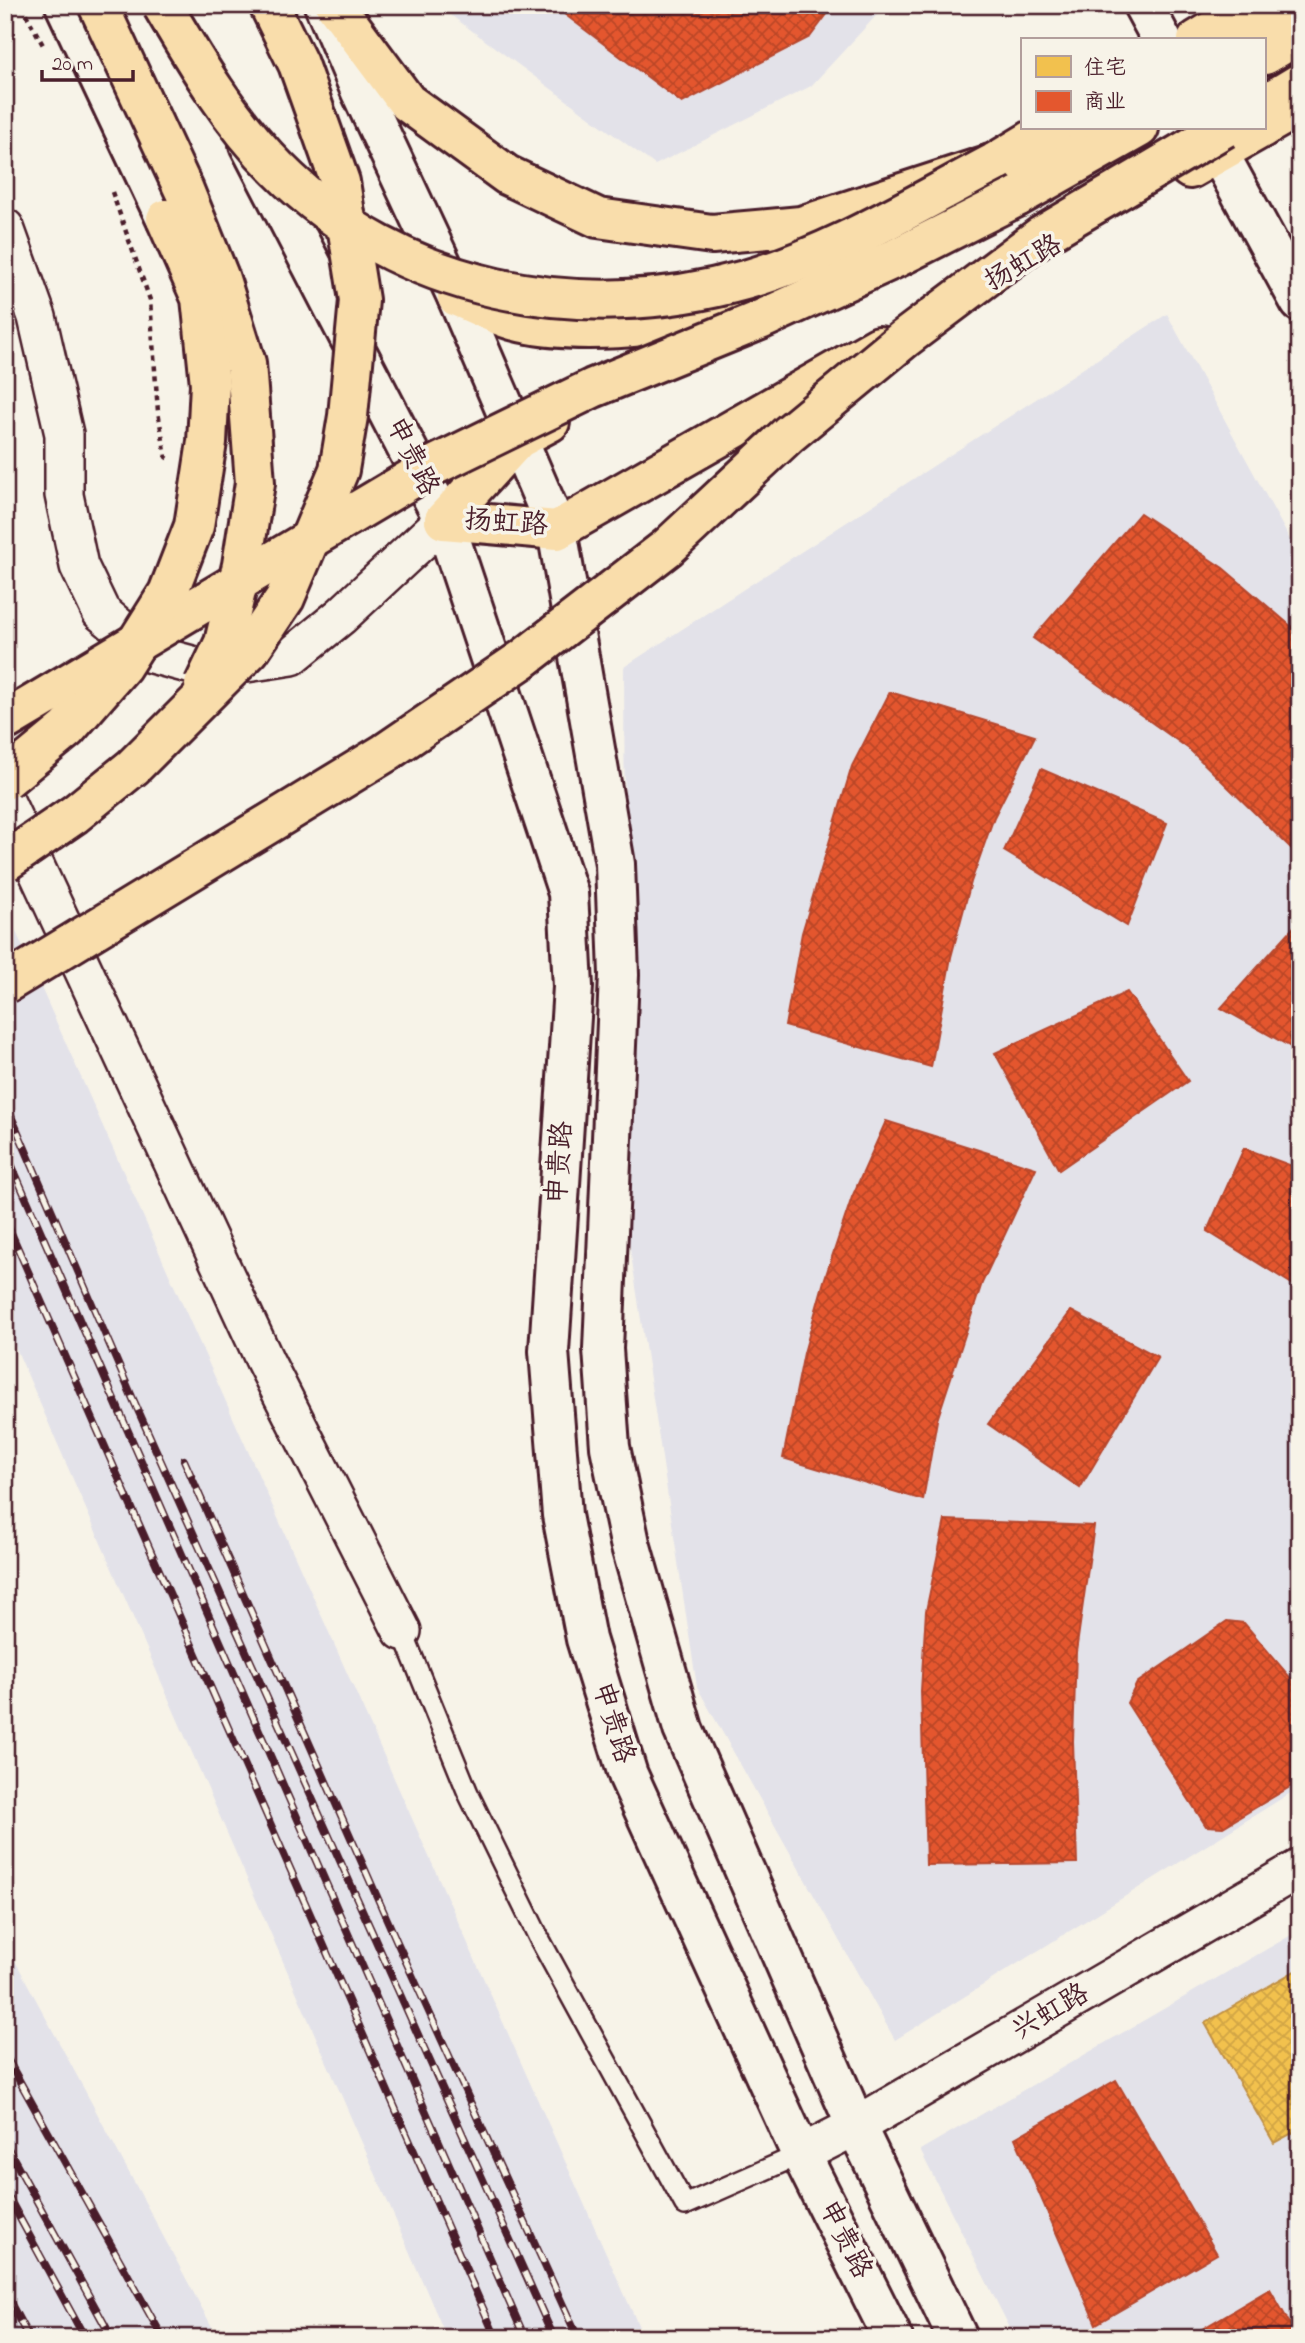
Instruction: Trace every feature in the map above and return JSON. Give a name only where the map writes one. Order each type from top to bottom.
[{"type":"main road","points":[[5,780],[67,729],[122,666],[168,593],[194,526],[207,442],[210,384],[201,298],[65,5]]},
{"type":"main road","points":[[98,5],[184,190],[220,279],[246,363],[255,483],[245,551],[224,643],[191,712]]},
{"type":"main road","points":[[162,5],[211,89],[278,169],[362,237],[456,279],[552,299],[651,300],[746,280],[845,241],[994,163],[1049,130]]},
{"type":"main road","name":"申贵路","points":[[177,5],[444,520],[568,893],[573,987],[549,1350],[562,1515],[586,1639],[628,1775],[801,2154],[893,2338]]},
{"type":"main road","points":[[5,862],[75,814],[133,767],[191,712],[250,650],[285,598],[339,470],[348,416],[359,300],[340,182],[298,64],[269,5]]},
{"type":"main road","name":"申贵路","points":[[301,5],[361,92]]},
{"type":"main road","name":"申贵路","points":[[324,5],[361,92],[457,297],[557,530],[615,864],[619,975],[603,1349],[610,1447],[630,1544],[683,1729],[856,2126],[958,2338]]},
{"type":"main road","points":[[335,5],[407,102],[507,175],[598,218],[712,234],[801,226],[994,163]]},
{"type":"main road","points":[[1143,5],[1161,38]]},
{"type":"main road","points":[[1206,38],[1288,18]]},
{"type":"main road","points":[[1244,38],[1288,18]]},
{"type":"main road","points":[[1266,53],[1288,18]]},
{"type":"main road","points":[[1266,103],[1300,83]]},
{"type":"main road","name":"扬虹路","points":[[1266,125],[1300,106]]},
{"type":"main road","name":"扬虹路","points":[[444,520],[518,439],[1083,130]]},
{"type":"main road","points":[[5,721],[433,466],[593,388],[760,320],[896,258],[1017,197],[1135,130]]},
{"type":"main road","name":"扬虹路","points":[[444,520],[557,530],[1215,136],[1247,130]]},
{"type":"main road","points":[[5,984],[385,753],[523,659],[668,547],[789,434],[904,339],[1041,236],[1215,136],[1300,302]]},
{"type":"main road","points":[[457,297],[512,320],[584,329],[666,324],[753,312]]},
{"type":"street","points":[[5,228],[37,317],[64,434],[64,495],[79,566],[101,612],[151,654],[207,669],[292,656],[341,616],[444,520]]},
{"type":"street","points":[[5,801],[265,1361],[402,1631]]},
{"type":"street","name":"兴虹路","points":[[801,2154],[856,2126],[1300,1868]]},
{"type":"lane","points":[[402,1631],[468,1793],[538,1938],[685,2205],[801,2154]]},
{"type":"shaded area","points":[[437,5],[886,5],[811,86],[655,165]]},
{"type":"shaded area","points":[[1167,314],[1300,558],[1300,1787],[895,2040],[697,1687],[627,1228],[624,667]]},
{"type":"shaded area","points":[[5,907],[644,2338],[447,2338],[5,1323]]},
{"type":"shaded area","points":[[1300,1930],[1300,2338],[1015,2338],[920,2150]]},
{"type":"shaded area","points":[[5,1942],[218,2338],[5,2338]]},
{"type":"building: 住宅","points":[[1300,1968],[1300,2129],[1274,2143],[1205,2023]]},
{"type":"building: 商业","points":[[568,5],[834,5],[810,37],[682,103],[563,13]]},
{"type":"building: 商业","points":[[1140,513],[1223,568],[1300,634],[1299,856],[1189,749],[1033,638]]},
{"type":"building: 商业","points":[[890,692],[1035,736],[994,817],[971,882],[951,957],[931,1067],[785,1026],[802,933],[852,766]]},
{"type":"building: 商业","points":[[1041,769],[1167,823],[1127,926],[1004,851]]},
{"type":"building: 商业","points":[[1300,920],[1300,1052],[1221,1008]]},
{"type":"building: 商业","points":[[1127,992],[1188,1081],[1059,1170],[995,1053]]},
{"type":"building: 商业","points":[[886,1121],[1036,1168],[982,1283],[937,1420],[923,1500],[783,1458],[804,1353],[824,1281],[852,1197]]},
{"type":"building: 商业","points":[[1244,1148],[1300,1169],[1300,1289],[1207,1231]]},
{"type":"building: 商业","points":[[1071,1311],[1158,1357],[1080,1488],[988,1424]]},
{"type":"building: 商业","points":[[945,1520],[1094,1526],[1076,1652],[1073,1741],[1077,1863],[926,1865],[921,1691],[926,1611]]},
{"type":"building: 商业","points":[[1227,1621],[1244,1623],[1300,1689],[1300,1781],[1223,1827],[1206,1826],[1127,1703],[1137,1683]]},
{"type":"building: 商业","points":[[1116,2080],[1217,2254],[1096,2324],[1015,2138]]},
{"type":"building: 商业","points":[[1270,2289],[1298,2338],[1187,2338]]},
{"type":"railway","points":[[5,1102],[133,1399],[554,2338]]},
{"type":"railway","points":[[5,1150],[525,2338]]},
{"type":"railway","points":[[5,1219],[496,2338]]},
{"type":"railway","points":[[184,1460],[397,1942],[578,2338]]},
{"type":"railway","points":[[5,2055],[163,2338]]},
{"type":"railway","points":[[5,2143],[112,2338]]},
{"type":"railway","points":[[5,2191],[85,2338]]},
{"type":"railway","points":[[5,2293],[29,2338]]}]
